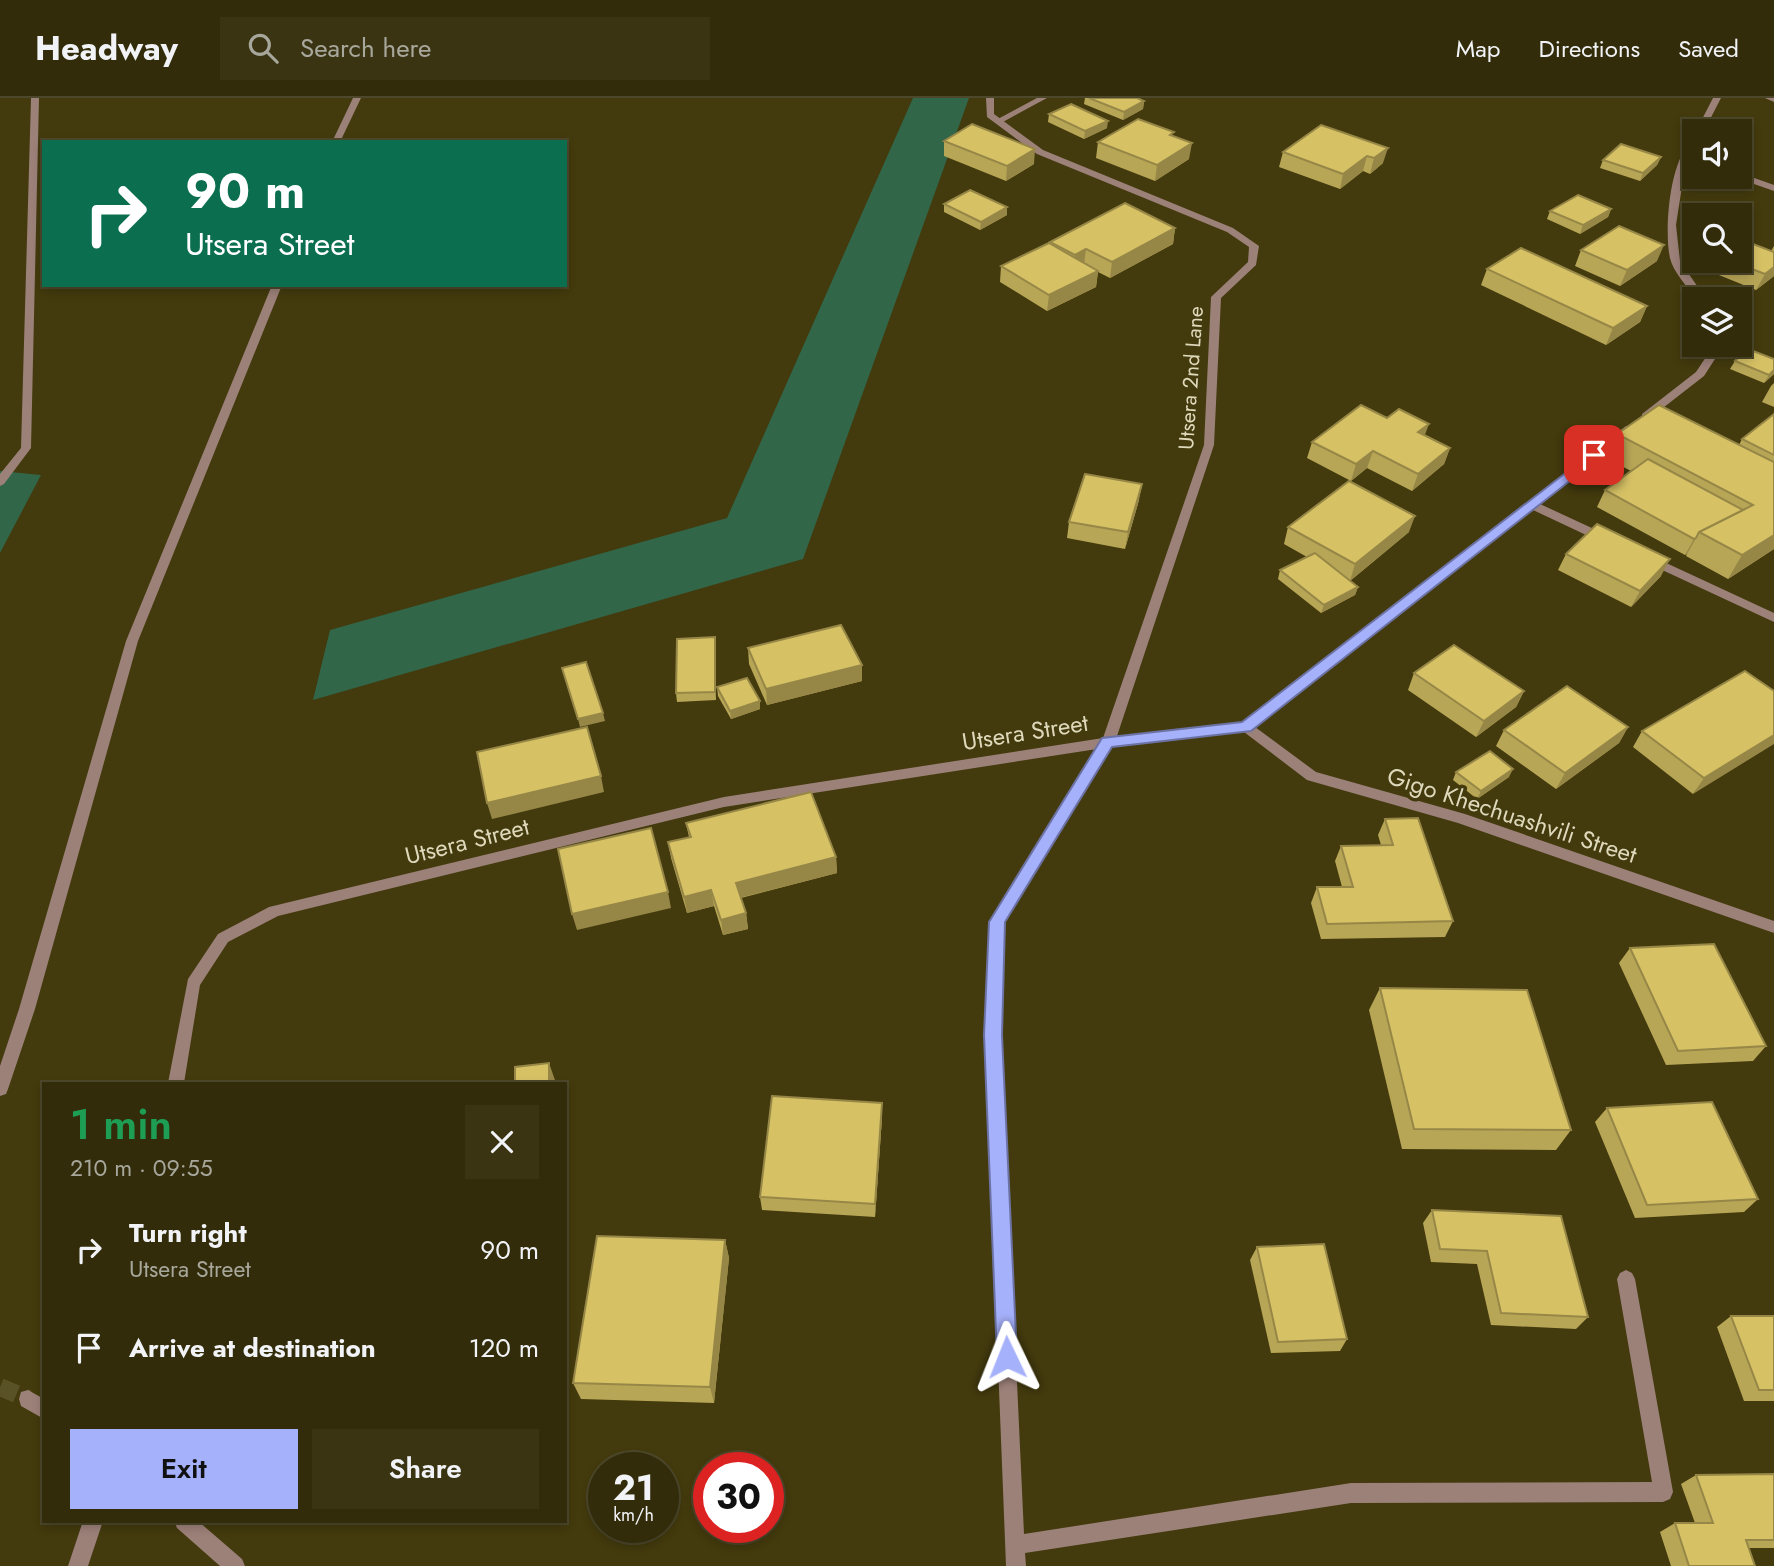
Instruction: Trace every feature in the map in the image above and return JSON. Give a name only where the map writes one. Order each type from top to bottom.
[{"type":"street","points":[[0,482],[26,449],[35,98]]},
{"type":"street","points":[[337,140],[357,98]]},
{"type":"street","points":[[990,98],[990,115],[998,121],[1044,98]]},
{"type":"street","points":[[1706,119],[1717,98]]},
{"type":"street","name":"Utsera 2nd Lane","points":[[998,121],[1040,152],[1230,230],[1254,246],[1253,263],[1216,297],[1209,445],[1108,742]]},
{"type":"street","points":[[1682,166],[1671,225],[1675,261],[1693,287]]},
{"type":"street","points":[[1752,180],[1774,188]]},
{"type":"street","points":[[0,1089],[27,1009],[132,640],[276,287]]},
{"type":"street","points":[[1246,727],[1700,374],[1711,357]]},
{"type":"street","points":[[1530,504],[1616,544]]},
{"type":"street","points":[[1640,555],[1774,618]]},
{"type":"street","name":"Utsera Street","points":[[176,1082],[193,984],[223,938],[274,911],[724,802],[1108,742],[1246,727]]},
{"type":"street","name":"Gigo Khechuashvili Street","points":[[1246,727],[1312,776],[1460,818],[1774,928]]},
{"type":"street","points":[[1016,1566],[993,1035],[997,922],[1108,742]]},
{"type":"street","points":[[1015,1545],[1351,1493],[1663,1492],[1626,1279]]},
{"type":"street","points":[[28,1399],[42,1409]]},
{"type":"street","points":[[78,1566],[92,1523]]},
{"type":"street","points":[[186,1523],[235,1566]]},
{"type":"green space","points":[[913,98],[969,98],[803,559],[313,700],[330,630],[727,518]]},
{"type":"green space","points":[[0,471],[41,475],[0,553]]},
{"type":"building","points":[[1089,98],[1137,98],[1144,101],[1124,112]]},
{"type":"building","points":[[1071,104],[1108,121],[1085,131],[1049,114]]},
{"type":"building","points":[[1138,119],[1174,132],[1170,135],[1192,143],[1157,165],[1098,142]]},
{"type":"building","points":[[972,124],[1035,149],[1007,166],[944,141]]},
{"type":"building","points":[[1321,125],[1388,148],[1374,158],[1367,156],[1343,174],[1283,152]]},
{"type":"building","points":[[1621,144],[1661,157],[1643,173],[1603,160]]},
{"type":"building","points":[[970,190],[1007,207],[981,222],[944,204]]},
{"type":"building","points":[[1578,195],[1611,209],[1583,225],[1550,211]]},
{"type":"building","points":[[1125,203],[1175,228],[1112,262],[1086,249],[1075,255],[1050,242]]},
{"type":"building","points":[[1619,226],[1664,245],[1627,270],[1581,250]]},
{"type":"building","points":[[1049,243],[1098,271],[1049,295],[1001,266]]},
{"type":"building","points":[[1752,244],[1774,252],[1774,267],[1765,274],[1752,269]]},
{"type":"building","points":[[1521,248],[1647,306],[1613,328],[1487,269]]},
{"type":"building","points":[[1752,351],[1774,359],[1774,370],[1769,375],[1735,361],[1739,357],[1752,357]]},
{"type":"building","points":[[1361,405],[1387,418],[1399,409],[1429,424],[1418,432],[1450,448],[1418,474],[1373,451],[1356,464],[1312,442]]},
{"type":"building","points":[[1659,405],[1774,462],[1774,535],[1742,555],[1699,532],[1753,505],[1617,434]]},
{"type":"building","points":[[1774,414],[1774,455],[1742,439]]},
{"type":"building","points":[[1648,459],[1743,510],[1699,532],[1694,539],[1605,490]]},
{"type":"building","points":[[1085,474],[1142,484],[1128,532],[1069,522]]},
{"type":"building","points":[[1349,481],[1415,516],[1355,564],[1288,527]]},
{"type":"building","points":[[1597,524],[1670,559],[1640,591],[1566,554]]},
{"type":"building","points":[[1315,553],[1358,587],[1324,605],[1280,570]]},
{"type":"building","points":[[841,625],[862,665],[766,689],[748,648]]},
{"type":"building","points":[[715,637],[715,692],[676,693],[677,639]]},
{"type":"building","points":[[1454,645],[1524,691],[1484,721],[1414,673]]},
{"type":"building","points":[[586,662],[603,713],[578,719],[562,668]]},
{"type":"building","points":[[1745,671],[1774,691],[1774,735],[1704,778],[1642,731]]},
{"type":"building","points":[[747,678],[760,701],[730,711],[717,687]]},
{"type":"building","points":[[1567,686],[1628,727],[1565,773],[1504,730]]},
{"type":"building","points":[[587,727],[601,776],[487,803],[477,752]]},
{"type":"building","points":[[1490,751],[1513,769],[1481,791],[1456,772]]},
{"type":"building","points":[[811,792],[836,857],[736,883],[746,913],[721,920],[711,890],[684,897],[668,842],[691,837],[686,823]]},
{"type":"building","points":[[1418,818],[1453,921],[1327,924],[1317,887],[1353,887],[1341,846],[1393,845],[1385,819]]},
{"type":"building","points":[[651,828],[668,892],[572,914],[558,849]]},
{"type":"building","points":[[1714,944],[1766,1046],[1678,1051],[1630,948]]},
{"type":"building","points":[[1380,988],[1527,990],[1571,1130],[1414,1129]]},
{"type":"building","points":[[549,1063],[549,1082],[515,1082],[515,1067]]},
{"type":"building","points":[[772,1096],[882,1103],[875,1204],[760,1197]]},
{"type":"building","points":[[1712,1102],[1758,1199],[1647,1205],[1607,1108]]},
{"type":"building","points":[[1432,1210],[1561,1216],[1588,1317],[1501,1313],[1487,1251],[1440,1249]]},
{"type":"building","points":[[597,1236],[725,1240],[710,1387],[573,1383]]},
{"type":"building","points":[[1324,1244],[1347,1339],[1278,1342],[1257,1247]]},
{"type":"building","points":[[1731,1316],[1774,1316],[1774,1390],[1759,1390]]},
{"type":"building","points":[[1774,1474],[1774,1540],[1746,1540],[1755,1566],[1689,1566],[1675,1523],[1713,1523],[1696,1475]]},
{"type":"tunnel","points":[[0,1387],[28,1399]]},
{"type":"route","points":[[1007,1357],[993,1035],[997,922],[1108,742],[1246,727],[1594,455]]}]
